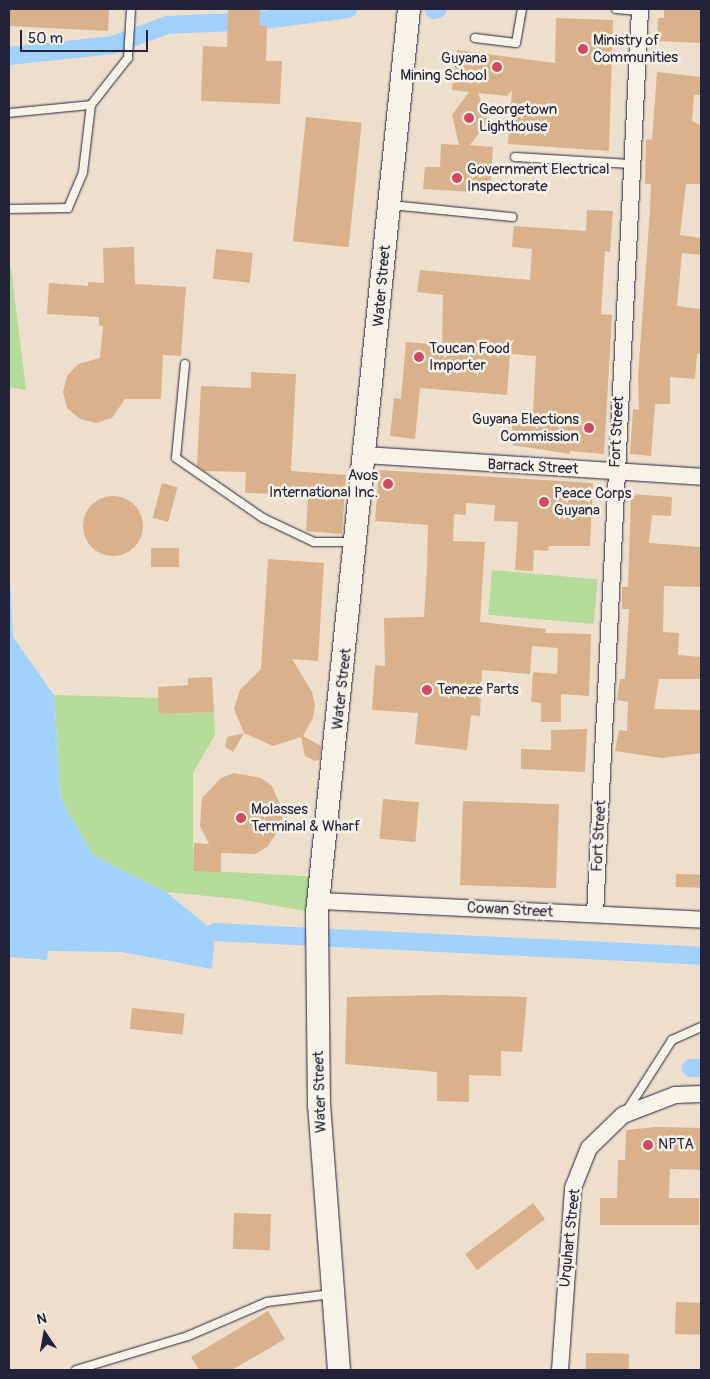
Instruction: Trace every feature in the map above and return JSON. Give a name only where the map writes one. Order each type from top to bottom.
[{"type":"street","name":"Water Street","points":[[339,1370],[319,1106],[318,907],[357,542],[409,9]]},
{"type":"street","name":"Fort Street","points":[[595,914],[615,472],[639,10]]},
{"type":"street","name":"Barrack Street","points":[[365,455],[701,477]]},
{"type":"street","name":"Cowan Street","points":[[318,907],[595,914],[701,920]]},
{"type":"street","name":"Urquhart Street","points":[[560,1370],[573,1188],[589,1148],[623,1115],[675,1095],[701,1094]]},
{"type":"lane","points":[[9,209],[68,208],[83,172],[91,105],[128,58],[131,9]]},
{"type":"lane","points":[[475,38],[516,43],[522,9]]},
{"type":"lane","points":[[616,9],[639,10]]},
{"type":"lane","points":[[9,113],[91,105]]},
{"type":"lane","points":[[515,157],[631,164]]},
{"type":"lane","points":[[389,205],[512,217]]},
{"type":"lane","points":[[185,364],[176,458],[264,518],[314,542],[357,542]]},
{"type":"lane","points":[[623,1115],[672,1040],[701,1027]]},
{"type":"lane","points":[[76,1370],[188,1336],[267,1302],[334,1293]]},
{"type":"green space","points":[[9,267],[11,268],[26,390],[9,387]]},
{"type":"green space","points":[[492,570],[598,579],[594,624],[488,615]]},
{"type":"green space","points":[[54,695],[161,698],[160,714],[214,712],[215,735],[193,773],[193,870],[321,877],[317,913],[237,899],[166,892],[93,855],[61,798]]},
{"type":"water","points":[[9,563],[13,637],[54,695],[61,798],[93,855],[166,892],[215,932],[212,969],[122,952],[48,951],[47,960],[9,957]]},
{"type":"building","points":[[9,9],[109,9],[108,31],[9,26]]},
{"type":"building","points":[[228,9],[260,9],[259,25],[267,26],[266,61],[282,61],[280,104],[201,101],[203,46],[227,47]]},
{"type":"building","points":[[664,9],[701,9],[701,43],[657,41],[658,18],[664,18]]},
{"type":"building","points":[[556,18],[613,20],[609,151],[508,144],[512,90],[507,96],[478,93],[488,121],[470,145],[493,147],[490,193],[423,189],[425,167],[440,167],[441,144],[459,145],[452,115],[469,92],[452,90],[457,50],[555,63]]},
{"type":"building","points":[[657,72],[701,77],[701,95],[694,95],[692,121],[700,125],[701,184],[686,184],[680,235],[701,238],[701,255],[682,253],[677,306],[701,309],[701,353],[697,354],[695,379],[670,377],[670,404],[655,404],[651,456],[630,454],[633,409],[639,410],[638,376],[650,211],[651,184],[645,184],[646,139],[652,140]]},
{"type":"building","points":[[306,117],[362,123],[349,247],[293,241]]},
{"type":"building","points":[[587,210],[613,211],[610,252],[605,251],[601,314],[612,315],[604,454],[570,451],[570,454],[512,445],[512,422],[519,422],[522,412],[533,413],[536,356],[510,354],[507,395],[420,388],[415,439],[390,436],[394,398],[401,399],[406,342],[442,345],[443,295],[417,292],[420,270],[530,280],[532,249],[512,247],[514,226],[586,231]]},
{"type":"building","points":[[134,247],[135,284],[186,287],[181,356],[163,355],[161,399],[125,399],[112,418],[96,423],[80,419],[67,408],[63,392],[67,376],[78,364],[100,358],[103,326],[99,326],[99,317],[47,314],[49,283],[88,286],[88,282],[104,283],[103,248]]},
{"type":"building","points":[[216,249],[253,253],[250,283],[213,279]]},
{"type":"building","points":[[251,372],[296,374],[291,471],[346,475],[342,534],[306,531],[308,495],[245,493],[246,472],[204,471],[197,466],[201,386],[251,388]]},
{"type":"building","points":[[379,470],[593,483],[590,546],[549,546],[548,551],[534,550],[533,571],[515,570],[518,522],[494,521],[495,505],[466,503],[466,515],[454,514],[453,541],[485,542],[480,622],[546,629],[545,633],[591,634],[589,696],[561,694],[561,722],[541,722],[541,703],[531,702],[533,672],[557,674],[558,648],[532,646],[530,674],[482,670],[480,716],[471,715],[467,750],[415,744],[418,713],[372,710],[375,665],[385,666],[384,618],[424,617],[427,567],[428,525],[375,521]]},
{"type":"building","points":[[162,483],[177,487],[168,522],[153,518]]},
{"type":"building","points":[[631,494],[672,497],[671,516],[652,515],[649,543],[701,547],[701,587],[664,586],[663,632],[679,633],[678,655],[701,657],[701,679],[659,679],[654,709],[701,710],[701,753],[662,758],[615,751],[619,730],[627,731],[628,702],[617,700],[620,679],[625,679],[629,609],[622,609],[622,587],[628,587]]},
{"type":"building","points":[[107,496],[119,496],[130,501],[138,509],[143,520],[141,538],[130,551],[119,556],[107,556],[96,551],[88,543],[83,532],[83,520],[88,509],[96,501]]},
{"type":"building","points":[[151,548],[179,548],[179,567],[151,567]]},
{"type":"building","points":[[268,559],[324,563],[318,661],[292,659],[312,692],[315,705],[313,718],[303,736],[321,746],[320,759],[315,761],[305,756],[301,737],[273,746],[244,733],[234,709],[240,690],[261,669]]},
{"type":"building","points":[[212,677],[214,712],[159,714],[158,687],[188,685],[188,678]]},
{"type":"building","points":[[587,729],[585,772],[521,769],[521,749],[551,750],[551,730]]},
{"type":"building","points":[[244,733],[233,752],[225,747],[227,737]]},
{"type":"building","name":"Molasses Terminal & Wharf","points":[[234,773],[261,778],[272,786],[283,811],[282,825],[267,847],[255,854],[221,853],[221,872],[193,871],[194,843],[209,844],[200,826],[202,798],[221,778]]},
{"type":"building","points":[[383,799],[419,802],[415,842],[380,839]]},
{"type":"building","points":[[463,801],[559,804],[556,888],[460,885]]},
{"type":"building","points":[[676,874],[701,875],[701,888],[676,887]]},
{"type":"building","points":[[442,995],[527,997],[522,1052],[501,1051],[501,1076],[469,1075],[469,1102],[437,1101],[437,1072],[345,1064],[347,997]]},
{"type":"building","points":[[132,1008],[185,1014],[183,1034],[130,1029]]},
{"type":"building","points":[[656,1127],[701,1128],[701,1170],[670,1169],[669,1198],[699,1198],[699,1225],[600,1225],[600,1198],[617,1198],[618,1160],[625,1160],[626,1130]]},
{"type":"building","points":[[533,1203],[545,1219],[477,1270],[465,1254]]},
{"type":"building","points":[[234,1213],[271,1214],[270,1250],[233,1249]]},
{"type":"building","points":[[676,1302],[701,1303],[700,1335],[675,1334]]},
{"type":"building","points":[[268,1311],[285,1339],[232,1370],[199,1370],[191,1357]]},
{"type":"building","points":[[586,1353],[629,1354],[629,1370],[586,1370]]},
{"type":"waterway","points":[[9,56],[113,45],[167,25],[257,21],[348,9]]},
{"type":"waterway","points":[[434,10],[438,9]]},
{"type":"waterway","points":[[215,932],[701,956]]},
{"type":"waterway","points":[[691,1068],[701,1068]]},
{"type":"place","name":"Ministry of Communities","points":[[583,49]]},
{"type":"place","name":"Guyana Mining School","points":[[497,67]]},
{"type":"place","name":"Georgetown Lighthouse","points":[[469,118]]},
{"type":"place","name":"Government Electrical Inspectorate","points":[[457,178]]},
{"type":"place","name":"Toucan Food Importer","points":[[419,357]]},
{"type":"place","name":"Guyana Elections Commission","points":[[589,428]]},
{"type":"place","name":"Avos International Inc.","points":[[388,484]]},
{"type":"place","name":"Peace Corps Guyana","points":[[544,502]]},
{"type":"place","name":"Teneze Parts","points":[[427,690]]},
{"type":"place","name":"Molasses Terminal & Wharf","points":[[241,818]]},
{"type":"place","name":"NPTA","points":[[648,1145]]}]
